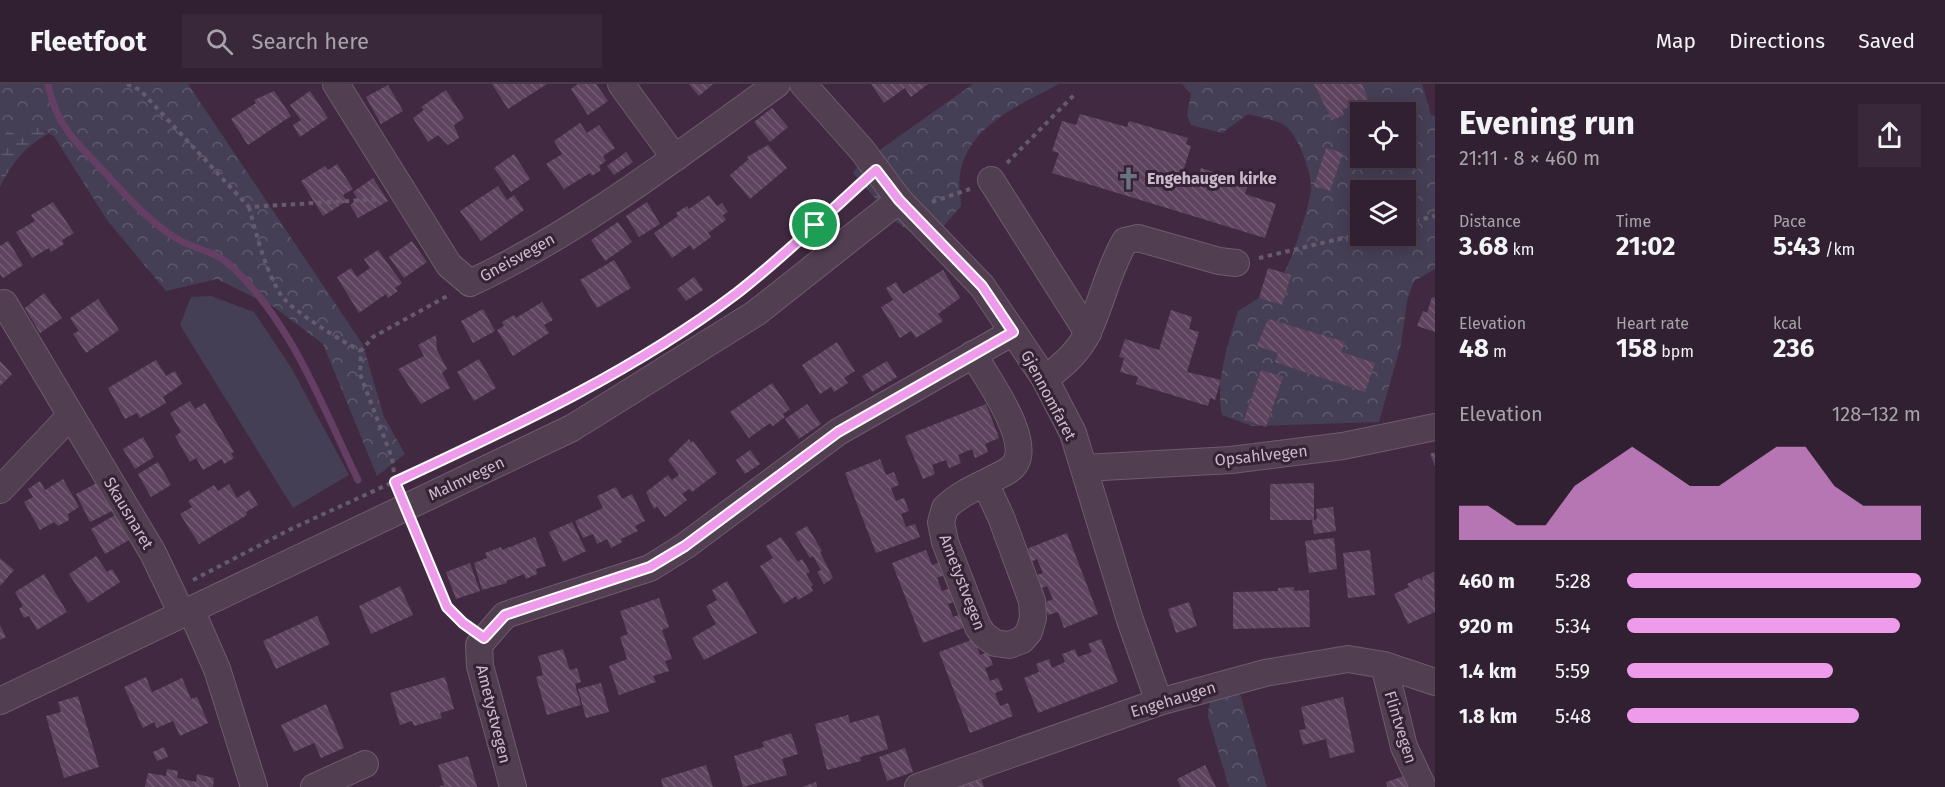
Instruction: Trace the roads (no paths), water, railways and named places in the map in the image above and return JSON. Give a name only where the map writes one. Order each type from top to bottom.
[{"type":"street","name":"Gneisvegen","points":[[336,84],[449,265],[470,283],[507,266],[616,200],[777,84]]},
{"type":"street","points":[[621,84],[675,158]]},
{"type":"street","name":"Gjennomfaret","points":[[803,84],[899,200],[982,286],[1045,380],[1072,433],[1130,620],[1159,702]]},
{"type":"street","points":[[991,180],[1088,333]]},
{"type":"street","name":"Malmvegen","points":[[0,701],[572,428],[756,313],[899,200]]},
{"type":"street","points":[[1045,380],[1069,360],[1088,333],[1115,258],[1125,241],[1138,238],[1219,261],[1236,263]]},
{"type":"street","name":"Skausnaret","points":[[4,303],[153,553],[171,591],[186,612],[217,669],[254,787]]},
{"type":"street","points":[[973,354],[1013,332]]},
{"type":"street","name":"Ametystvegen","points":[[513,787],[480,666],[479,645],[505,615],[650,567],[685,546],[838,432],[973,354],[1000,400],[1020,444],[1017,462],[1011,468],[985,483],[945,508],[942,531],[978,627],[990,640],[1009,645],[1022,640],[1029,632],[1033,608],[1005,527],[985,483]]},
{"type":"street","points":[[0,490],[70,416]]},
{"type":"street","name":"Opsahlvegen","points":[[1084,468],[1231,460],[1343,446],[1435,427]]},
{"type":"street","name":"Engehaugen","points":[[918,787],[1159,702],[1265,673],[1348,659],[1384,665],[1435,682]]},
{"type":"street","name":"Flintvegen","points":[[1384,665],[1404,747],[1423,787]]},
{"type":"street","points":[[314,787],[365,764]]},
{"type":"waterway","points":[[48,84],[55,108],[70,134],[135,204],[169,234],[225,261],[252,288],[271,312],[304,366],[358,480]]},
{"type":"place","name":"Engehaugen kirke","points":[[1129,178]]}]
